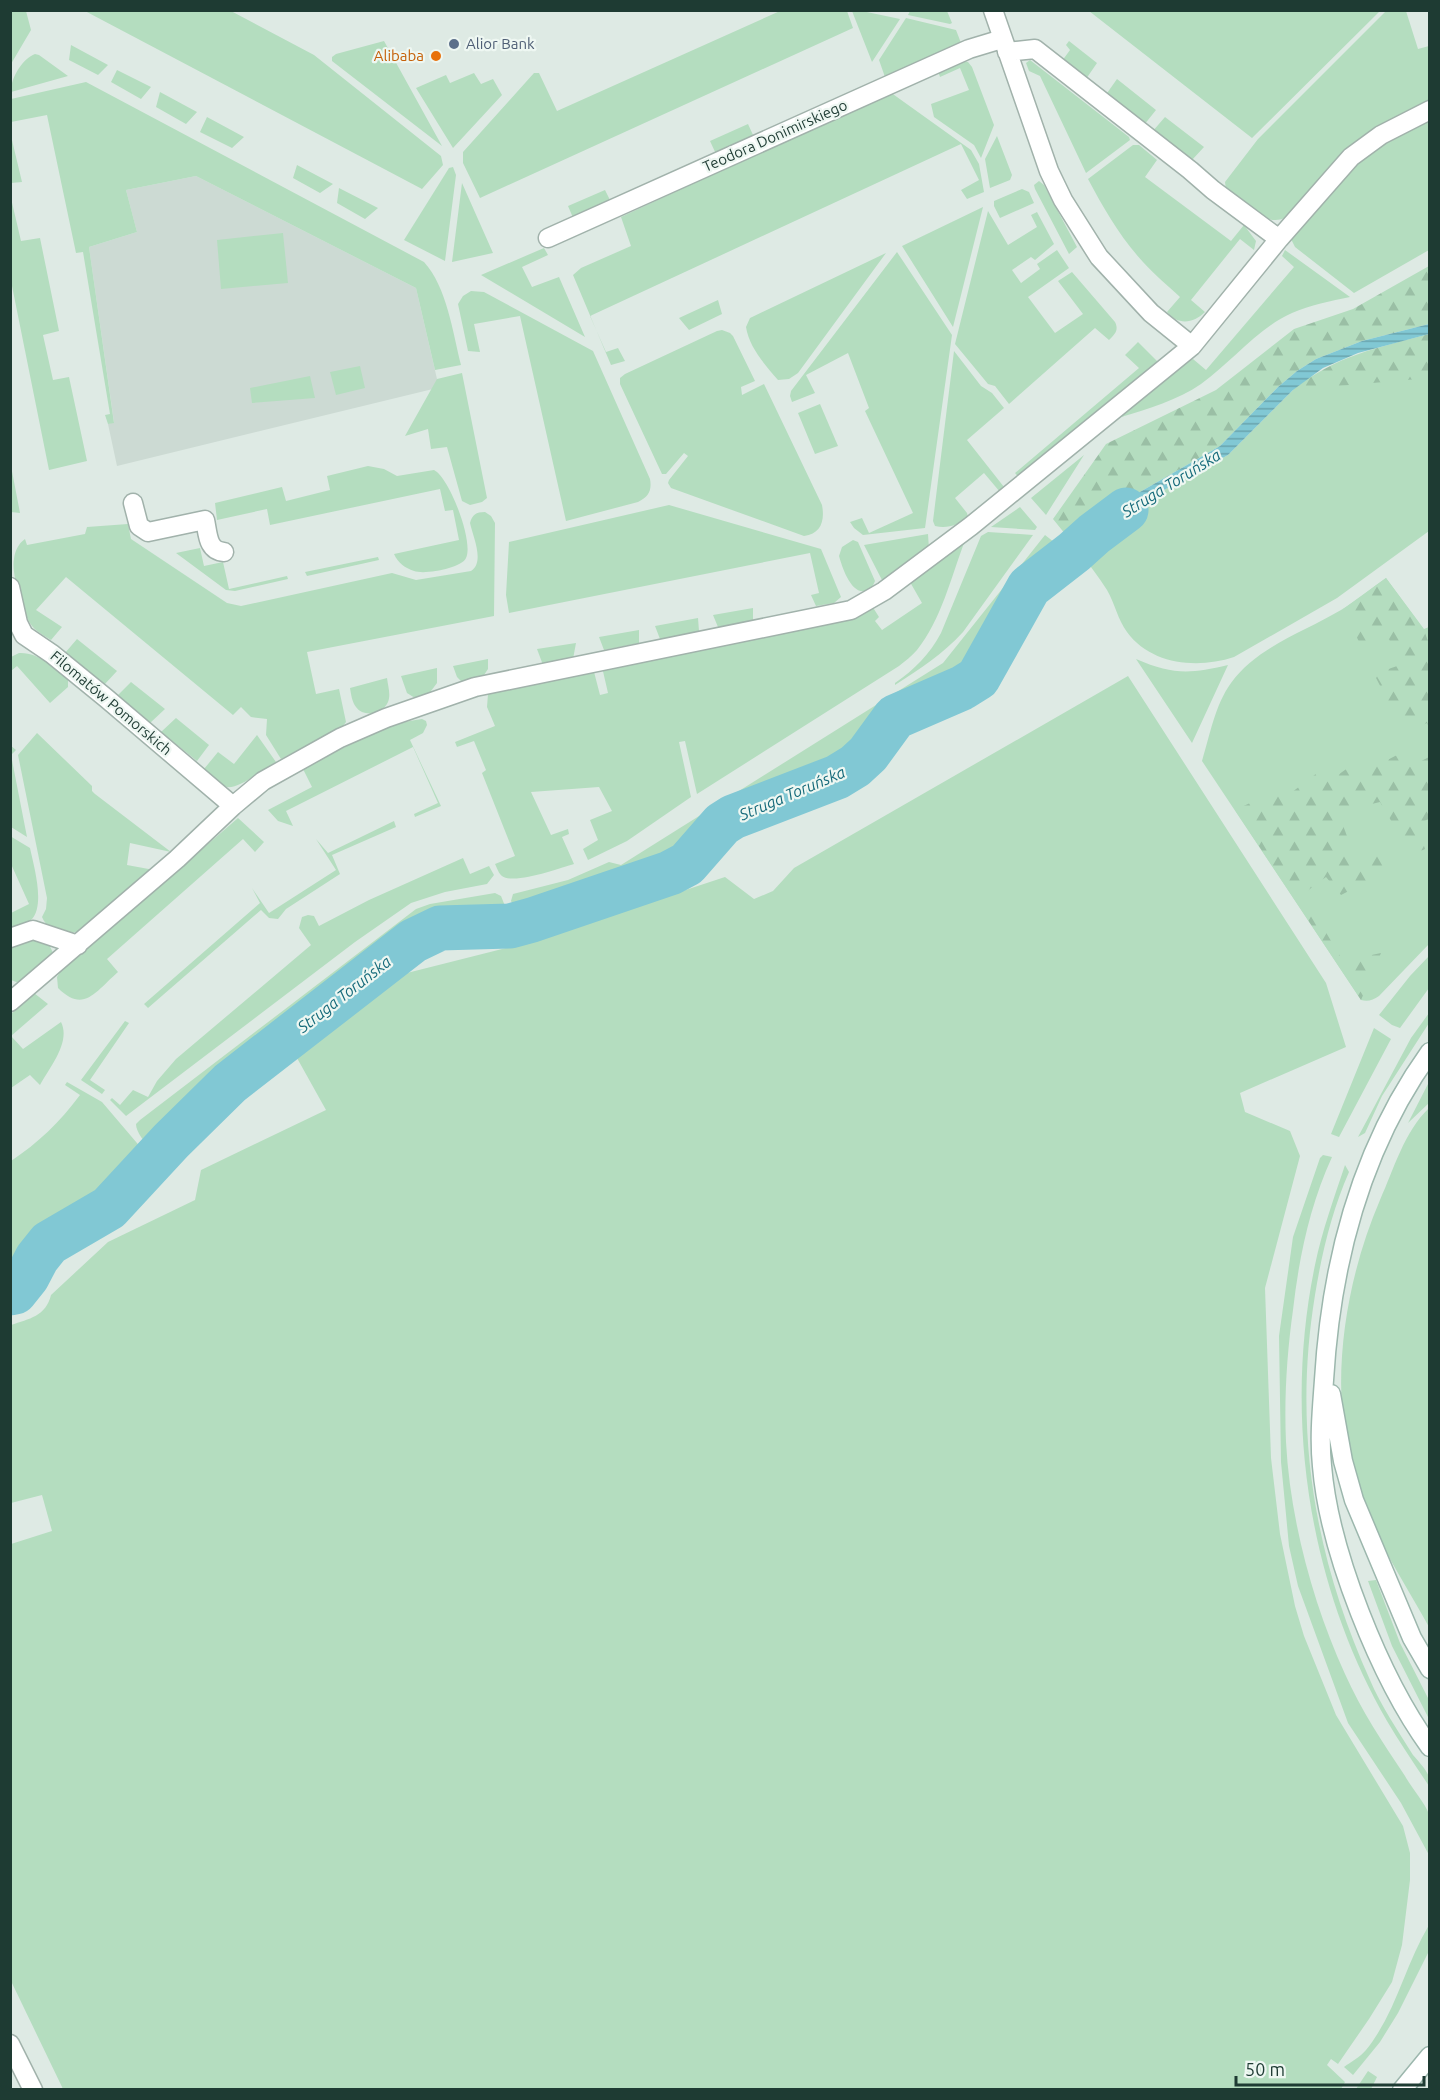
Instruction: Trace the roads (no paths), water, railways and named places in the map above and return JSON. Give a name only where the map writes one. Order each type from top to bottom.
[{"type":"street","points":[[993,10],[1049,171],[1080,229],[1099,257],[1151,314],[1191,346]]},
{"type":"street","name":"Teodora Donimirskiego","points":[[548,238],[969,49],[1005,45],[1035,49],[1213,190],[1279,239]]},
{"type":"street","points":[[10,1002],[177,859],[263,781],[340,738],[386,718],[475,687],[851,610],[884,591],[1027,483],[1191,346],[1279,239],[1351,157],[1381,135],[1430,110]]},
{"type":"street","points":[[133,503],[139,526],[148,532],[205,520],[212,547],[219,552],[224,552]]},
{"type":"street","name":"Filomatów Pomorskich","points":[[10,587],[18,623],[24,635],[52,654],[106,698],[233,806]]},
{"type":"street","points":[[10,938],[33,930],[78,945]]},
{"type":"street","points":[[1430,1052],[1396,1106],[1358,1194],[1343,1242],[1334,1286],[1325,1356],[1321,1428],[1326,1497],[1341,1559],[1388,1678],[1430,1747]]},
{"type":"street","points":[[1325,1356],[1334,1419],[1354,1500],[1412,1638],[1430,1669]]},
{"type":"street","points":[[10,2044],[33,2090]]},
{"type":"street","points":[[1402,2090],[1430,2056]]},
{"type":"water","points":[[1429,324],[1429,334],[1358,353],[1323,368],[1293,390],[1228,455],[1144,501],[1080,552],[1074,545],[1133,496],[1220,446],[1278,387],[1316,359],[1362,341]]},
{"type":"waterway","name":"Struga Toruńska","points":[[10,1293],[15,1292],[27,1277],[37,1258],[49,1243],[109,1208],[171,1141],[230,1083],[413,941],[440,928],[510,926],[670,873],[687,864],[722,824],[733,817],[837,777],[855,766],[868,754],[895,717],[962,688],[978,678],[1029,587],[1126,510]]},
{"type":"place","name":"Alior Bank","points":[[454,44]]},
{"type":"place","name":"Alibaba","points":[[436,56]]}]
